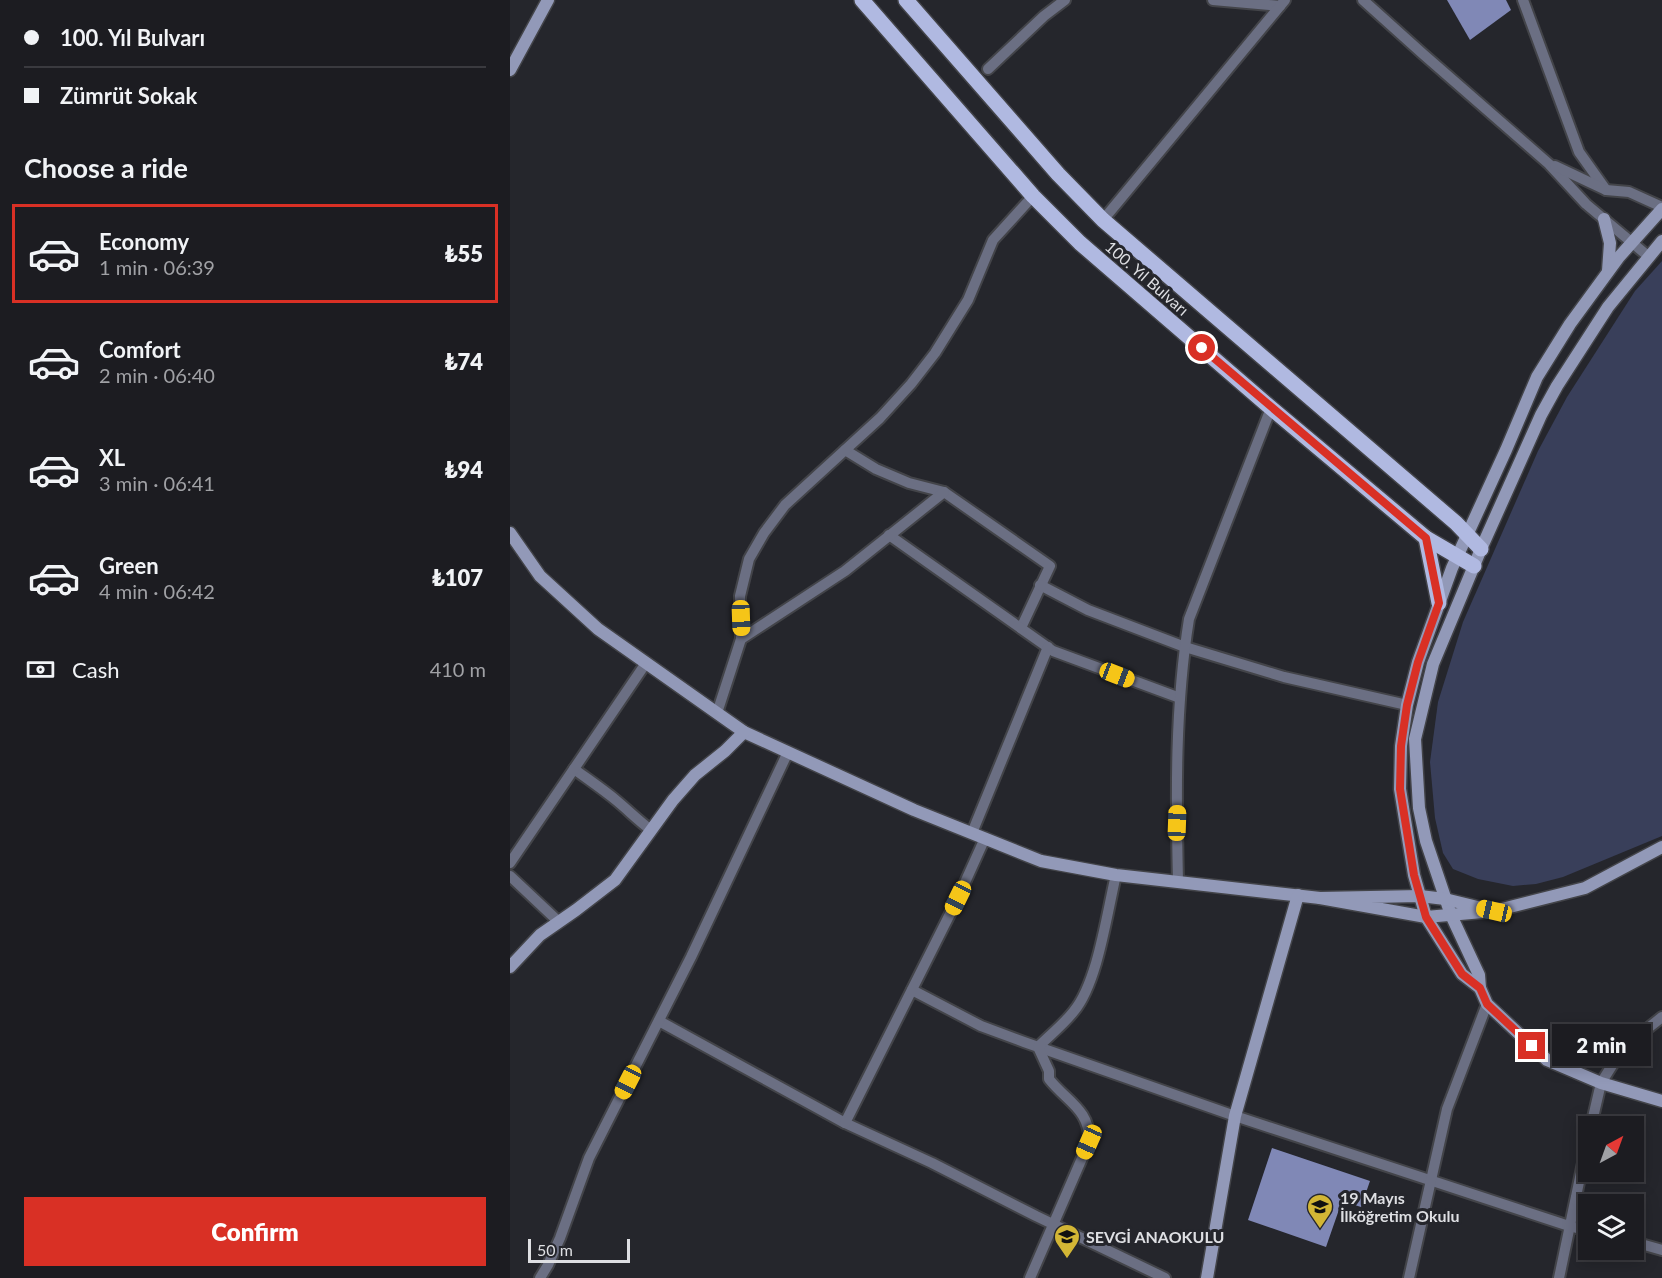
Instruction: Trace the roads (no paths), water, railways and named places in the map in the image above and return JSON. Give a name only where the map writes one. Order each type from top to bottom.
[{"type":"main road","name":"100. Yıl Bulvarı","points":[[862,0],[1033,196],[1080,243],[1426,538],[1474,566]]},
{"type":"main road","name":"100. Yıl Bulvarı","points":[[906,0],[1058,174],[1103,220],[1438,507],[1481,549]]},
{"type":"main road","points":[[1426,538],[1439,603]]},
{"type":"street","points":[[510,70],[548,0]]},
{"type":"street","points":[[988,69],[1044,16],[1065,0]]},
{"type":"street","points":[[1213,0],[1283,3]]},
{"type":"street","points":[[1363,0],[1550,164],[1586,204],[1648,256]]},
{"type":"street","points":[[1523,0],[1579,152],[1606,189]]},
{"type":"street","points":[[1103,220],[1283,3]]},
{"type":"street","points":[[1480,988],[1462,974],[1426,917],[1414,875],[1400,789],[1401,746],[1407,705],[1418,662],[1457,556],[1537,377],[1570,324],[1608,273],[1662,208],[1629,192],[1606,189],[1550,164]]},
{"type":"street","points":[[717,713],[741,639],[740,596],[749,559],[764,533],[785,505],[880,418],[911,384],[935,353],[968,300],[993,240],[1033,196]]},
{"type":"street","points":[[1604,219],[1610,243],[1608,273]]},
{"type":"street","points":[[1662,241],[1608,307],[1557,386],[1527,444],[1433,664],[1415,739],[1419,808],[1426,841],[1451,915],[1479,975],[1480,988],[1487,1004],[1547,1060],[1601,1083],[1662,1101]]},
{"type":"street","points":[[1178,882],[1180,698],[1189,620],[1271,408]]},
{"type":"street","points":[[845,450],[876,469],[909,483],[944,492],[1050,566],[1021,628]]},
{"type":"street","points":[[741,639],[845,571],[944,492]]},
{"type":"street","points":[[510,533],[540,576],[598,629],[744,732],[914,810],[1041,861],[1116,875],[1320,898],[1426,917],[1494,911],[1585,888],[1662,847]]},
{"type":"street","points":[[889,535],[1053,651],[1180,698]]},
{"type":"street","points":[[1040,585],[1088,610],[1185,647],[1284,677],[1407,705]]},
{"type":"street","points":[[972,833],[1048,647]]},
{"type":"street","points":[[510,863],[646,663]]},
{"type":"street","points":[[510,967],[540,934],[615,880],[673,800],[695,775],[744,732]]},
{"type":"street","points":[[540,1278],[560,1238],[589,1158],[691,957],[788,753]]},
{"type":"street","points":[[574,769],[601,788],[651,830]]},
{"type":"street","points":[[845,1123],[958,898],[985,838]]},
{"type":"street","points":[[1038,1047],[1075,1011],[1087,987],[1096,961],[1116,875]]},
{"type":"street","points":[[510,876],[560,921]]},
{"type":"street","points":[[1207,1278],[1235,1116],[1298,896]]},
{"type":"street","points":[[1320,898],[1420,896],[1445,899],[1494,911]]},
{"type":"street","points":[[912,990],[981,1026],[1038,1047],[1235,1116],[1578,1228]]},
{"type":"street","points":[[1409,1278],[1447,1109],[1487,1004]]},
{"type":"street","points":[[1593,1116],[1601,1083],[1623,1048],[1662,1017]]},
{"type":"street","points":[[659,1021],[845,1123],[932,1163],[1165,1278]]},
{"type":"street","points":[[1030,1278],[1089,1142],[1090,1130],[1077,1107],[1049,1079],[1049,1071],[1038,1047]]},
{"type":"street","points":[[1559,1278],[1579,1182]]},
{"type":"street","points":[[1644,1245],[1662,1250]]},
{"type":"place","name":"19 Mayıs İlköğretim Okulu","points":[[1320,1230]]},
{"type":"place","name":"SEVGİ ANAOKULU","points":[[1067,1260]]}]
